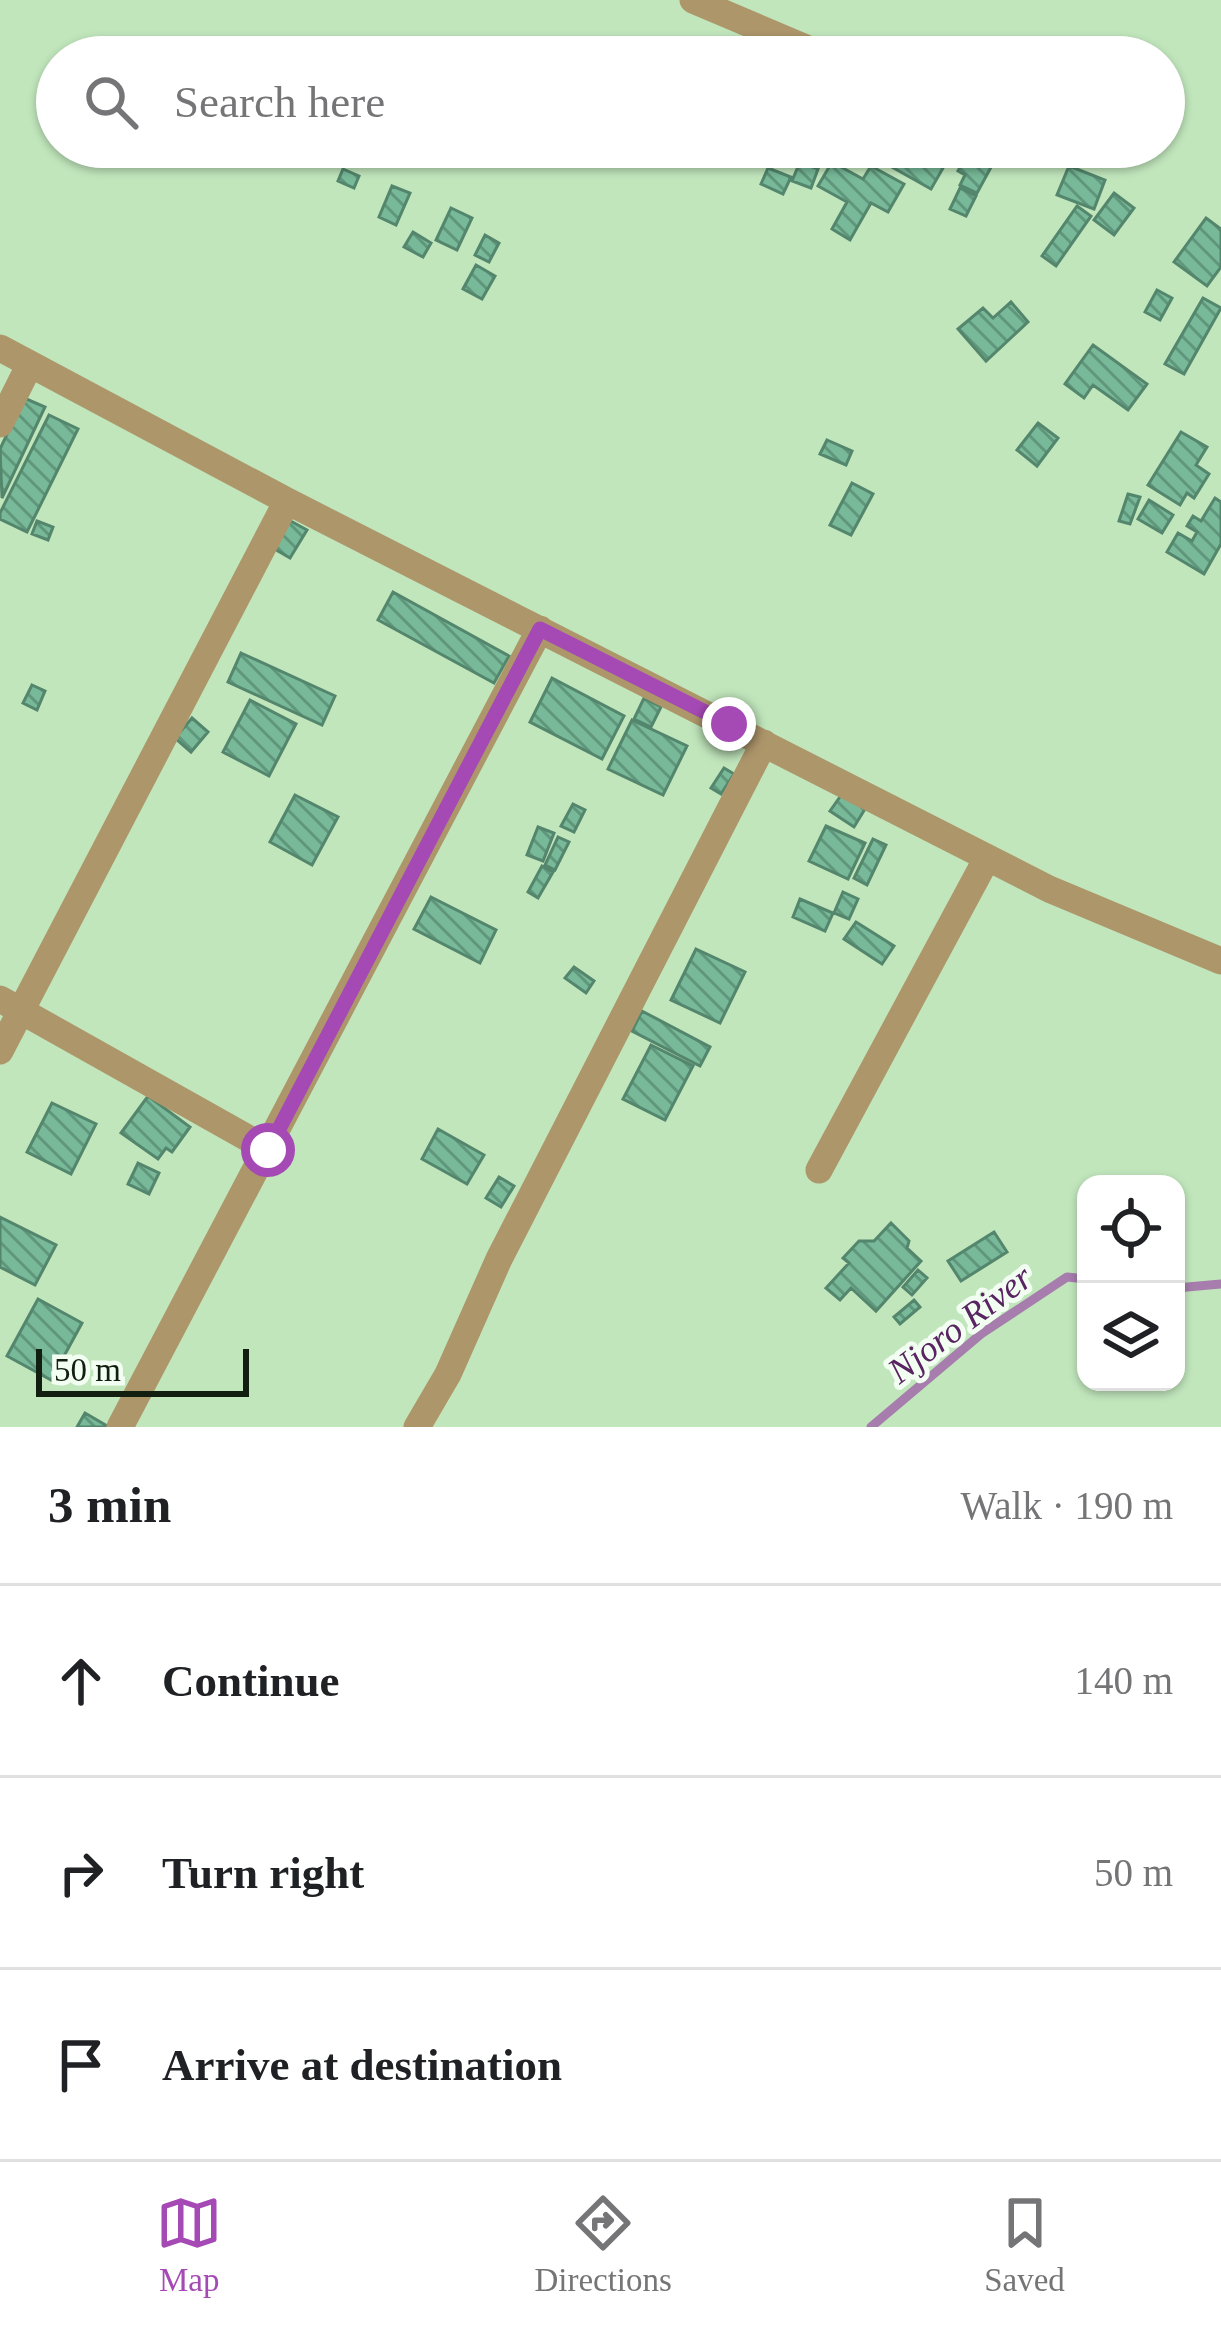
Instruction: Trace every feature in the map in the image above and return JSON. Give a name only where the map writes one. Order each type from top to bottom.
[{"type":"street","points":[[693,0],[778,36]]},
{"type":"street","points":[[0,348],[287,501],[1049,890],[1221,961]]},
{"type":"street","points":[[0,424],[30,364]]},
{"type":"street","points":[[0,1051],[11,1005],[287,501]]},
{"type":"street","points":[[120,1427],[540,629]]},
{"type":"street","points":[[417,1427],[448,1374],[499,1259],[764,743]]},
{"type":"street","points":[[819,1170],[987,858]]},
{"type":"street","points":[[11,1005],[268,1150]]},
{"type":"building","points":[[768,168],[791,177],[783,194],[761,184]]},
{"type":"building","points":[[797,168],[818,169],[811,188],[792,181]]},
{"type":"building","points":[[828,168],[843,168],[863,179],[875,168],[904,184],[888,212],[871,203],[850,240],[832,229],[847,202],[818,186]]},
{"type":"building","points":[[894,168],[943,168],[931,189]]},
{"type":"building","points":[[991,168],[977,193],[960,185],[965,175],[958,171]]},
{"type":"building","points":[[1068,168],[1105,180],[1094,209],[1057,195]]},
{"type":"building","points":[[343,169],[359,176],[354,188],[338,181]]},
{"type":"building","points":[[392,186],[410,193],[396,225],[379,217]]},
{"type":"building","points":[[960,188],[976,196],[966,216],[950,209]]},
{"type":"building","points":[[1114,193],[1134,208],[1114,235],[1094,220]]},
{"type":"building","points":[[1077,206],[1091,216],[1056,266],[1042,256]]},
{"type":"building","points":[[451,208],[472,218],[457,250],[436,240]]},
{"type":"building","points":[[1206,218],[1221,229],[1221,267],[1207,286],[1174,262]]},
{"type":"building","points":[[413,232],[431,243],[423,257],[404,247]]},
{"type":"building","points":[[485,235],[499,243],[489,262],[475,255]]},
{"type":"building","points":[[476,265],[495,276],[482,299],[463,289]]},
{"type":"building","points":[[1157,290],[1172,298],[1160,320],[1145,312]]},
{"type":"building","points":[[1203,298],[1221,308],[1184,374],[1165,364]]},
{"type":"building","points":[[1011,302],[1028,322],[986,361],[958,329],[983,308],[993,318]]},
{"type":"building","points":[[1093,345],[1147,384],[1128,410],[1093,385],[1084,398],[1065,384]]},
{"type":"building","points":[[24,398],[45,407],[2,498],[0,449]]},
{"type":"building","points":[[49,415],[78,429],[27,532],[0,519],[0,513]]},
{"type":"building","points":[[1038,423],[1058,438],[1037,466],[1017,450]]},
{"type":"building","points":[[1181,432],[1207,447],[1196,465],[1209,474],[1194,498],[1187,493],[1180,505],[1148,485]]},
{"type":"building","points":[[827,440],[852,451],[846,465],[820,454]]},
{"type":"building","points":[[852,483],[873,494],[851,535],[830,525]]},
{"type":"building","points":[[1128,494],[1140,497],[1130,524],[1119,521]]},
{"type":"building","points":[[1215,498],[1221,502],[1221,544],[1204,574],[1167,552],[1178,533],[1192,541],[1197,532],[1187,526],[1193,516],[1201,521]]},
{"type":"building","points":[[1149,500],[1173,515],[1162,533],[1138,519]]},
{"type":"building","points":[[287,519],[307,530],[290,558],[271,547]]},
{"type":"building","points":[[37,521],[53,527],[48,540],[32,534]]},
{"type":"building","points":[[393,592],[509,656],[494,683],[378,620]]},
{"type":"building","points":[[241,653],[335,696],[322,725],[228,682]]},
{"type":"building","points":[[552,678],[624,716],[602,759],[530,722]]},
{"type":"building","points":[[32,685],[45,691],[37,710],[23,703]]},
{"type":"building","points":[[644,698],[661,707],[651,727],[634,719]]},
{"type":"building","points":[[250,700],[296,724],[269,776],[223,752]]},
{"type":"building","points":[[192,718],[208,732],[191,752],[175,738]]},
{"type":"building","points":[[632,720],[687,746],[663,795],[608,769]]},
{"type":"building","points":[[724,768],[734,774],[721,794],[711,788]]},
{"type":"building","points":[[842,794],[865,809],[854,827],[830,811]]},
{"type":"building","points":[[295,795],[338,817],[312,865],[270,842]]},
{"type":"building","points":[[573,804],[585,810],[574,832],[561,826]]},
{"type":"building","points":[[826,826],[865,843],[848,879],[809,861]]},
{"type":"building","points":[[538,827],[554,833],[543,861],[527,855]]},
{"type":"building","points":[[558,837],[569,842],[555,870],[545,865]]},
{"type":"building","points":[[873,839],[886,845],[867,885],[854,878]]},
{"type":"building","points":[[542,866],[553,872],[538,898],[528,892]]},
{"type":"building","points":[[843,892],[858,899],[849,919],[834,913]]},
{"type":"building","points":[[431,897],[496,930],[480,963],[414,929]]},
{"type":"building","points":[[800,899],[833,913],[825,931],[793,917]]},
{"type":"building","points":[[856,922],[894,946],[882,964],[844,939]]},
{"type":"building","points":[[696,949],[745,972],[720,1023],[671,1000]]},
{"type":"building","points":[[574,967],[594,981],[586,993],[565,978]]},
{"type":"building","points":[[642,1011],[710,1047],[700,1066],[632,1031]]},
{"type":"building","points":[[651,1045],[693,1066],[665,1120],[623,1099]]},
{"type":"building","points":[[148,1096],[190,1127],[172,1152],[166,1148],[158,1159],[121,1133]]},
{"type":"building","points":[[52,1103],[96,1124],[71,1174],[27,1152]]},
{"type":"building","points":[[438,1129],[484,1155],[467,1184],[422,1159]]},
{"type":"building","points":[[138,1163],[159,1173],[149,1194],[128,1184]]},
{"type":"building","points":[[499,1177],[514,1186],[501,1207],[486,1198]]},
{"type":"building","points":[[0,1217],[56,1245],[35,1285],[0,1267]]},
{"type":"building","points":[[891,1223],[921,1261],[876,1311],[851,1288],[840,1300],[826,1288],[849,1263],[843,1258],[859,1241],[874,1241]]},
{"type":"building","points":[[994,1232],[1007,1252],[961,1281],[948,1261]]},
{"type":"building","points":[[918,1270],[927,1278],[912,1295],[903,1287]]},
{"type":"building","points":[[38,1299],[82,1323],[51,1380],[7,1356]]},
{"type":"building","points":[[914,1300],[920,1307],[900,1324],[894,1317]]},
{"type":"building","points":[[85,1413],[109,1427],[77,1427]]},
{"type":"waterway","name":"Njoro River","points":[[871,1427],[981,1334],[1067,1277],[1077,1278]]},
{"type":"waterway","name":"Njoro River","points":[[1185,1287],[1221,1284]]},
{"type":"route","points":[[268,1150],[540,629],[729,724]]}]
